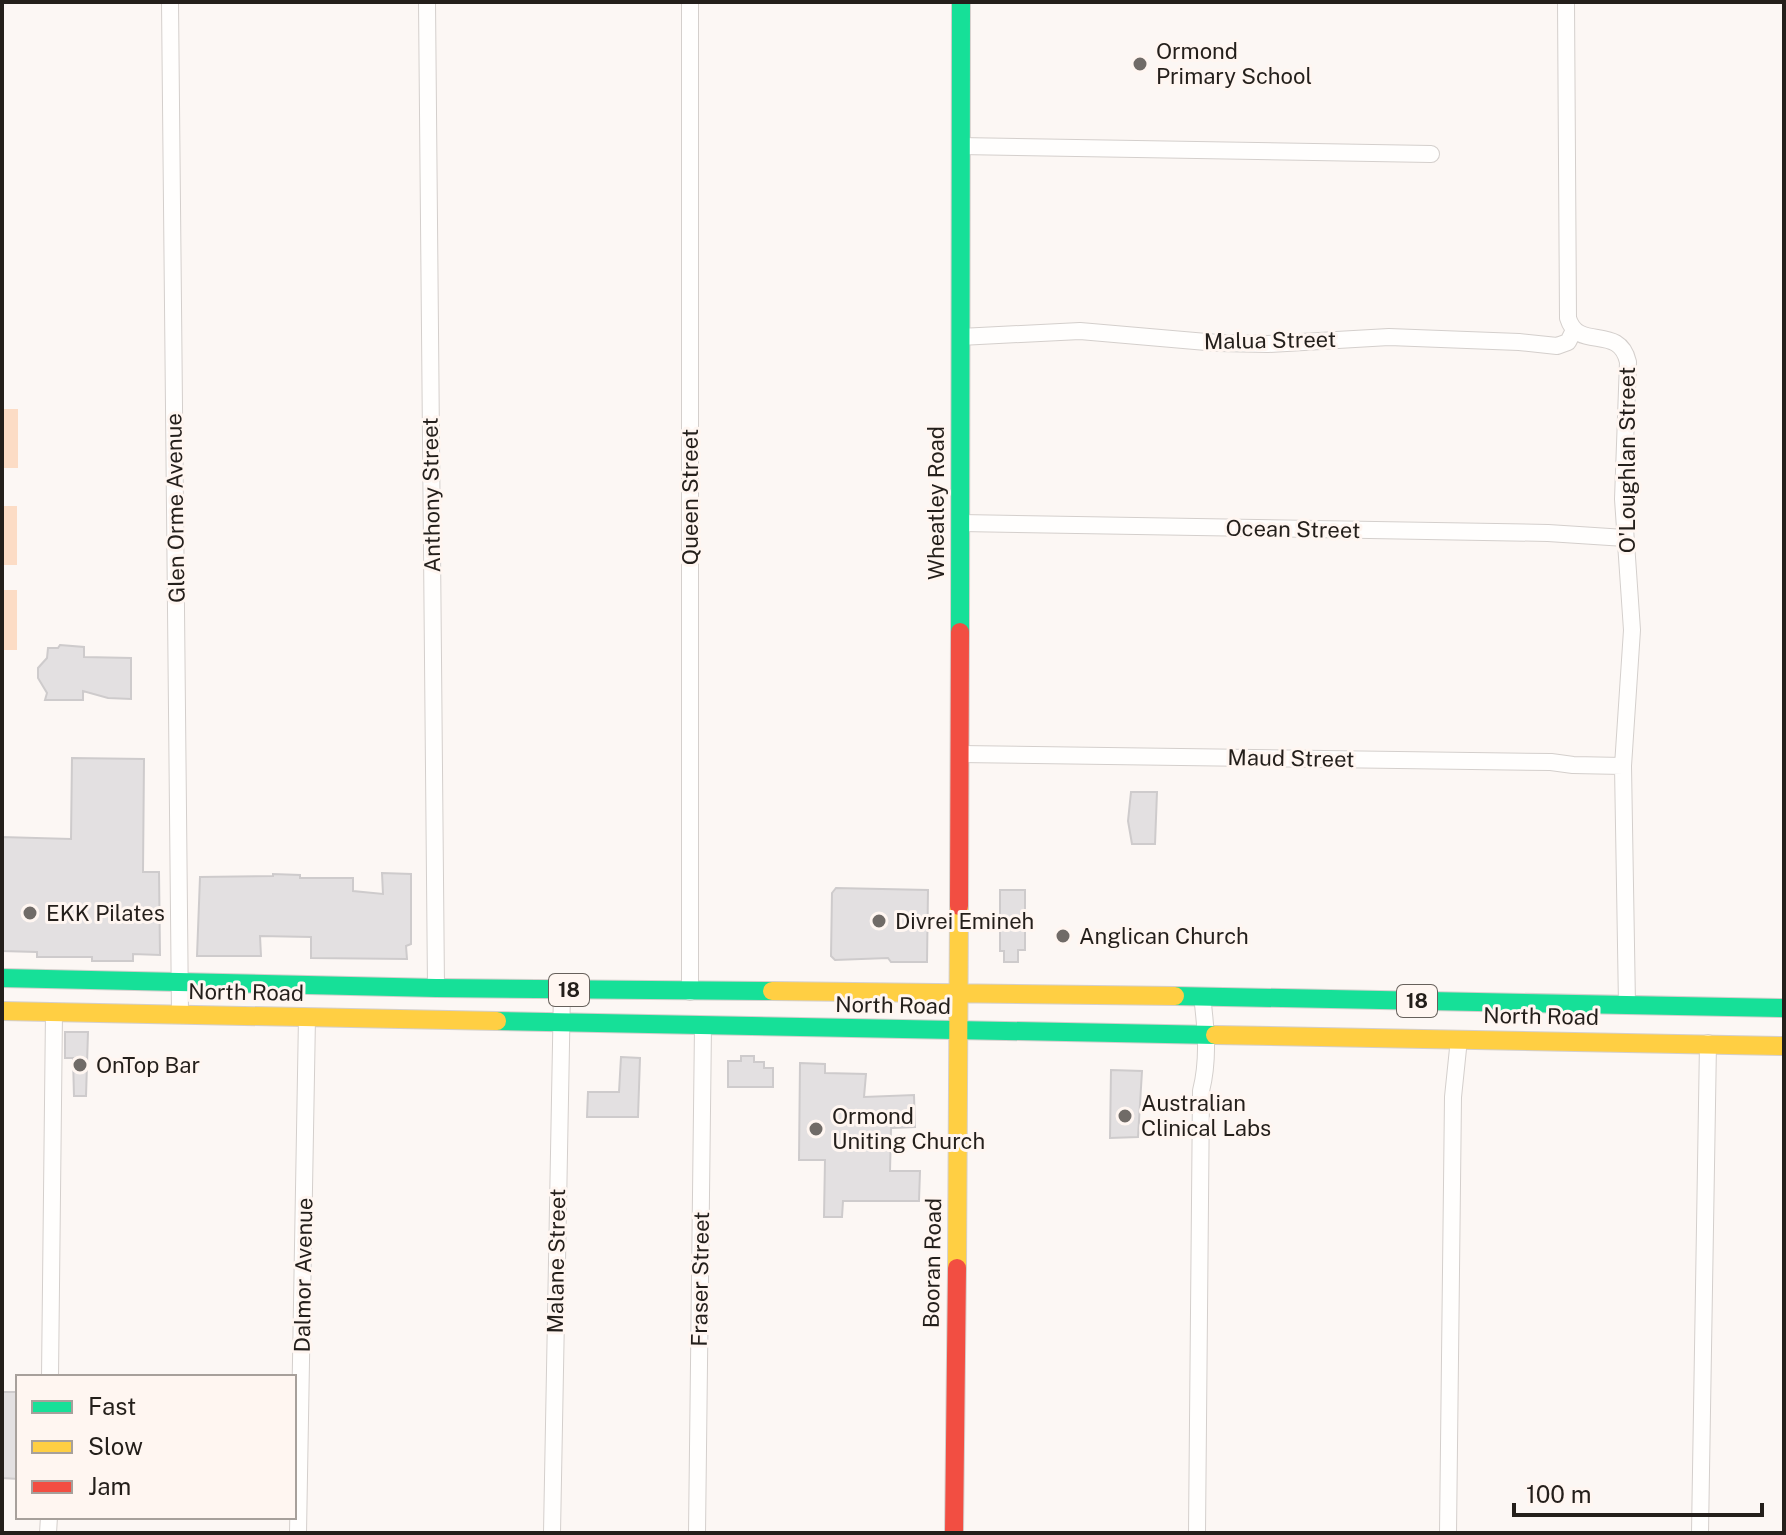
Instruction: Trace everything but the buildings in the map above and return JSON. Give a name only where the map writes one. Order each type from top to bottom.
[{"type":"main road","name":"Wheatley Road","points":[[958,993],[961,523],[959,5]]},
{"type":"main road","name":"North Road","points":[[2,978],[436,988],[1202,996],[1784,1008]]},
{"type":"main road","points":[[848,992],[848,1029]]},
{"type":"main road","name":"Booran Road","points":[[954,1533],[958,993]]},
{"type":"main road","name":"North Road","points":[[2,1011],[1784,1046]]},
{"type":"street","name":"Glen Orme Avenue","points":[[170,2],[180,1014]]},
{"type":"street","name":"Anthony Street","points":[[427,2],[436,988]]},
{"type":"street","name":"Queen Street","points":[[690,2],[690,992]]},
{"type":"street","points":[[1566,2],[1567,310],[1573,332]]},
{"type":"street","points":[[960,146],[1431,154]]},
{"type":"street","name":"Malua Street","points":[[960,337],[1080,331],[1218,343],[1268,344],[1389,337],[1557,346],[1568,342],[1573,332]]},
{"type":"street","name":"O'Loughlan Street","points":[[1573,332],[1612,341],[1626,353],[1628,411],[1623,499],[1632,643],[1623,766],[1627,1005]]},
{"type":"street","name":"Ocean Street","points":[[961,523],[1548,533],[1625,538]]},
{"type":"street","name":"Maud Street","points":[[960,754],[1551,762],[1623,766]]},
{"type":"street","name":"Malane Street","points":[[552,1533],[562,990]]},
{"type":"street","points":[[1197,1533],[1201,1091],[1206,1071],[1201,1035],[1202,996]]},
{"type":"street","points":[[50,1375],[54,1012]]},
{"type":"street","name":"Dalmor Avenue","points":[[298,1533],[307,1017]]},
{"type":"street","name":"Fraser Street","points":[[697,1533],[703,1026]]},
{"type":"street","points":[[1448,1533],[1453,1097],[1458,1064],[1454,1038]]},
{"type":"street","points":[[1700,1533],[1708,1043]]},
{"type":"shaded area","points":[[2,409],[18,409],[18,468],[2,468]]},
{"type":"shaded area","points":[[2,506],[17,506],[17,565],[2,565]]},
{"type":"shaded area","points":[[2,590],[17,590],[17,650],[2,650]]},
{"type":"traffic: fast","points":[[960,632],[961,2]]},
{"type":"traffic: fast","points":[[2,978],[436,988],[772,991]]},
{"type":"traffic: fast","points":[[1175,996],[1784,1008]]},
{"type":"traffic: fast","points":[[497,1021],[1215,1035]]},
{"type":"traffic: slow","points":[[957,1268],[959,906]]},
{"type":"traffic: slow","points":[[772,991],[1175,996]]},
{"type":"traffic: slow","points":[[2,1011],[497,1021]]},
{"type":"traffic: slow","points":[[1215,1035],[1784,1046]]},
{"type":"traffic: jam","points":[[959,906],[960,632]]},
{"type":"traffic: jam","points":[[954,1533],[957,1268]]},
{"type":"place","name":"Ormond Primary School","points":[[1140,64]]},
{"type":"place","name":"EKK Pilates","points":[[30,913]]},
{"type":"place","name":"Divrei Emineh","points":[[879,921]]},
{"type":"place","name":"Anglican Church","points":[[1063,936]]},
{"type":"place","name":"OnTop Bar","points":[[80,1065]]},
{"type":"place","name":"Australian Clinical Labs","points":[[1125,1116]]},
{"type":"place","name":"Ormond Uniting Church","points":[[816,1129]]}]
